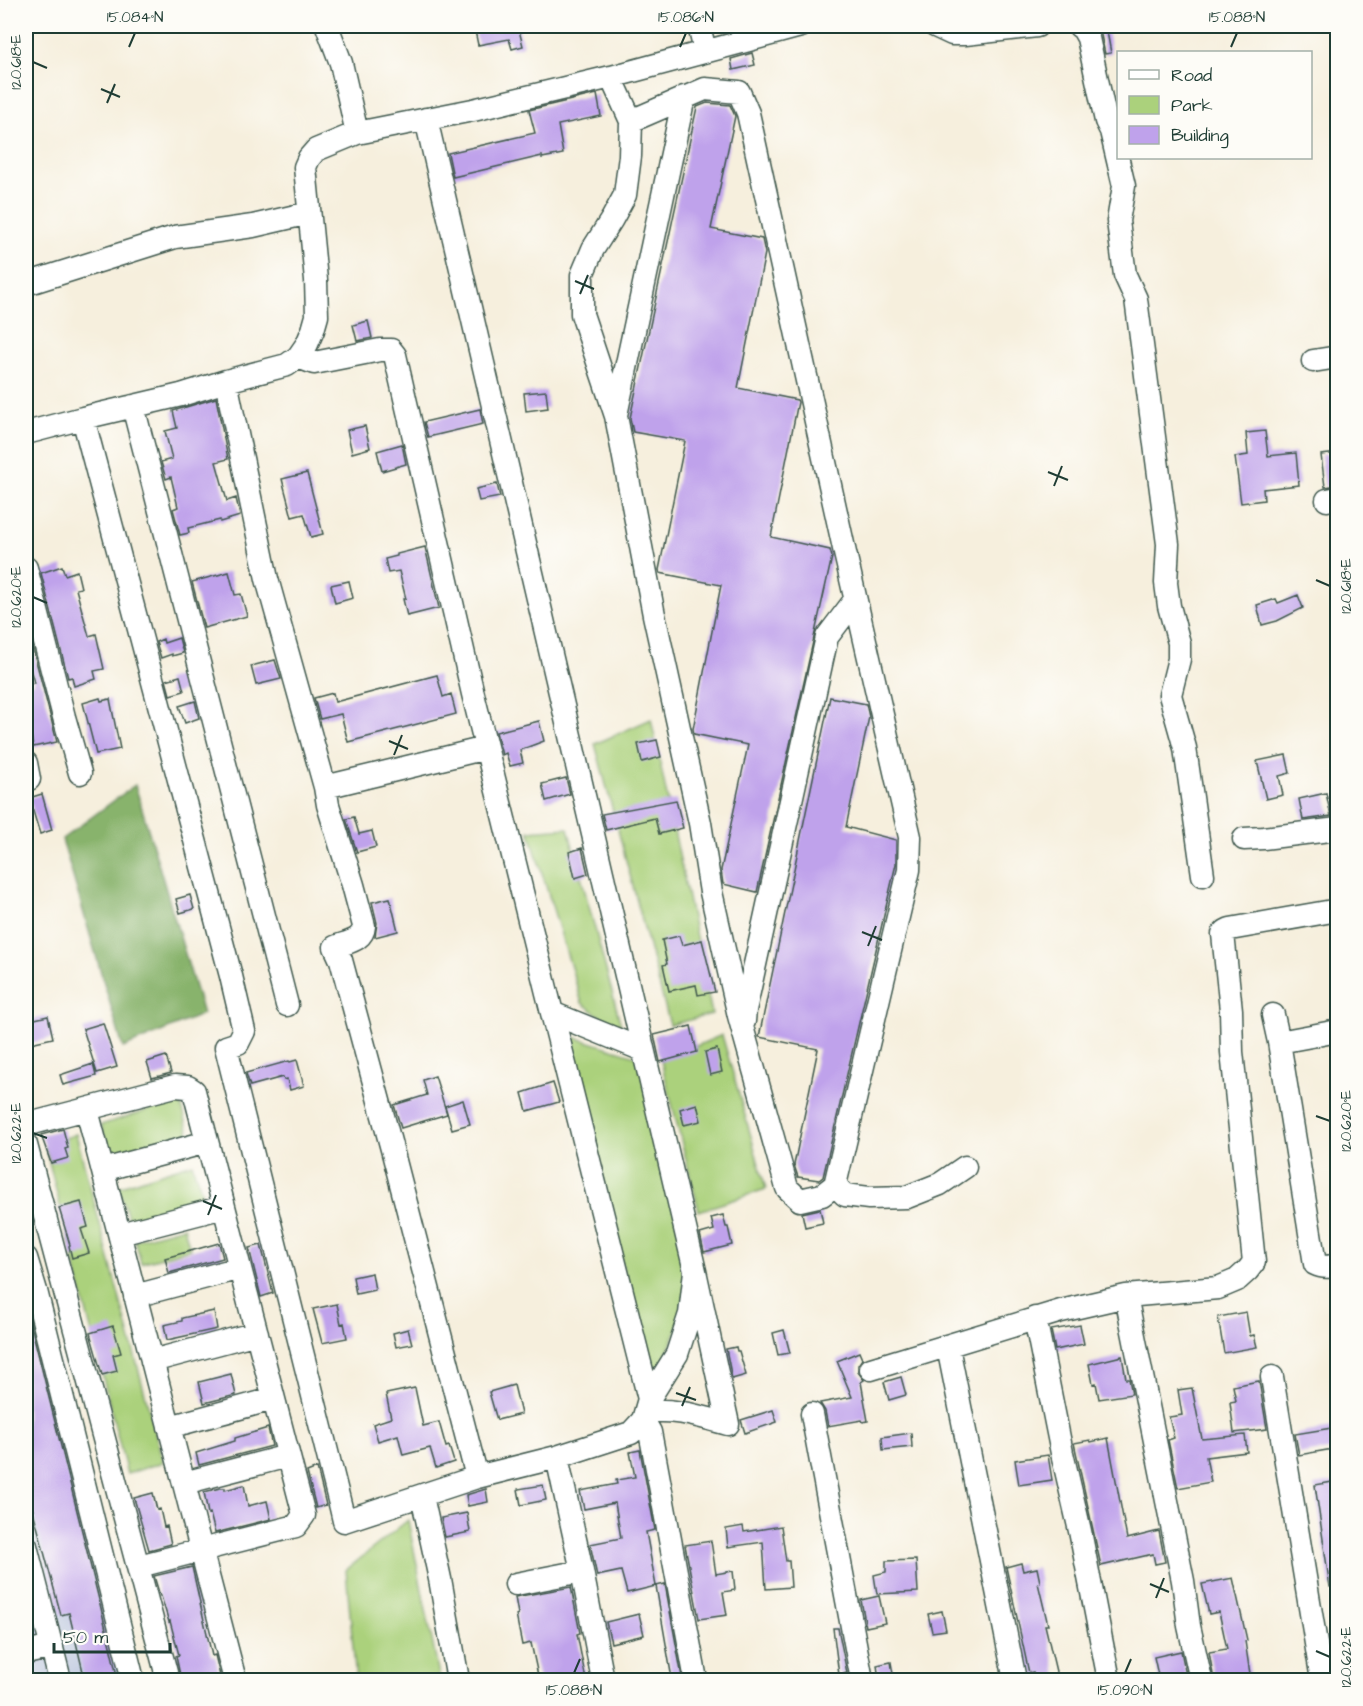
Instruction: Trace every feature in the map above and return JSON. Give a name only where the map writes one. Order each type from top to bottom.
[{"type":"street","points":[[327,26],[341,63],[357,132]]},
{"type":"street","points":[[699,26],[705,51]]},
{"type":"street","points":[[26,433],[181,395],[287,365],[298,357],[314,330],[317,316],[316,280],[305,167],[316,150],[357,132],[473,110],[611,77],[705,51],[765,30],[801,26]]},
{"type":"street","points":[[934,26],[952,34],[1037,26]]},
{"type":"street","points":[[1079,26],[1088,38],[1106,121],[1111,131],[1117,156]]},
{"type":"street","points":[[611,77],[631,121],[630,156],[625,195],[593,249],[582,275],[582,314],[616,416],[654,615],[700,823],[711,892],[743,1031],[787,1188],[800,1200],[822,1195],[835,1185],[909,870],[910,837],[855,600],[748,113],[739,92],[705,89],[631,121]]},
{"type":"street","points":[[616,416],[684,97]]},
{"type":"street","points":[[426,119],[695,1271],[728,1424],[688,1413],[646,1410]]},
{"type":"street","points":[[1118,159],[1124,186],[1120,202],[1119,232],[1125,275],[1136,299],[1168,544],[1166,583],[1169,606],[1179,643],[1179,659],[1170,695],[1185,748],[1203,875]]},
{"type":"street","points":[[26,284],[175,237],[252,226],[309,213]]},
{"type":"street","points":[[298,357],[314,363],[380,350],[391,350],[395,355],[486,748],[552,1013],[646,1410],[696,1680]]},
{"type":"street","points":[[1313,361],[1338,357]]},
{"type":"street","points":[[226,381],[267,579],[328,805],[364,926],[364,931],[359,938],[335,947],[341,960],[390,1142],[477,1477]]},
{"type":"street","points":[[133,406],[287,1005]]},
{"type":"street","points":[[83,418],[234,987],[244,1031],[238,1043],[226,1047],[344,1521],[477,1477],[557,1457],[631,1433],[677,1354],[690,1314],[695,1271]]},
{"type":"street","points":[[26,568],[80,773]]},
{"type":"street","points":[[743,1031],[745,1010],[827,637],[855,600]]},
{"type":"street","points":[[325,787],[486,748]]},
{"type":"street","points":[[1244,839],[1338,829]]},
{"type":"street","points":[[871,1369],[948,1347],[1035,1318],[1126,1296],[1218,1288],[1237,1280],[1248,1270],[1254,1262],[1232,1052],[1232,1010],[1223,934],[1230,929],[1338,910]]},
{"type":"street","points":[[552,1013],[643,1050]]},
{"type":"street","points":[[1273,1015],[1316,1264],[1321,1267],[1338,1265]]},
{"type":"street","points":[[1279,1042],[1338,1031]]},
{"type":"street","points":[[26,1129],[29,1124],[175,1086],[188,1087],[194,1091],[240,1268],[303,1515],[296,1526],[139,1566]]},
{"type":"street","points":[[87,1110],[235,1680]]},
{"type":"street","points":[[103,1170],[207,1142]]},
{"type":"street","points":[[26,1145],[168,1680]]},
{"type":"street","points":[[835,1185],[845,1195],[869,1198],[907,1197],[940,1184],[965,1167]]},
{"type":"street","points":[[120,1234],[224,1207]]},
{"type":"street","points":[[26,1258],[134,1680]]},
{"type":"street","points":[[135,1296],[240,1268]]},
{"type":"street","points":[[1126,1296],[1201,1680]]},
{"type":"street","points":[[1035,1318],[1109,1680]]},
{"type":"street","points":[[152,1361],[257,1334]]},
{"type":"street","points":[[948,1347],[1015,1680]]},
{"type":"street","points":[[1272,1377],[1322,1680]]},
{"type":"street","points":[[169,1427],[273,1399]]},
{"type":"street","points":[[812,1414],[862,1680]]},
{"type":"street","points":[[184,1483],[288,1456]]},
{"type":"street","points":[[557,1457],[603,1680]]},
{"type":"street","points":[[422,1496],[458,1680]]},
{"type":"street","points":[[26,1546],[60,1680]]},
{"type":"street","points":[[516,1584],[582,1571]]},
{"type":"street","points":[[26,1653],[52,1647]]},
{"type":"shaded area","points":[[26,1206],[124,1670],[126,1680],[26,1680]]},
{"type":"green space","points":[[651,719],[712,1014],[670,1025],[595,744]]},
{"type":"green space","points":[[135,785],[203,1014],[123,1048],[62,839]]},
{"type":"green space","points":[[568,828],[623,1033],[582,1003],[529,831]]},
{"type":"green space","points":[[722,1035],[766,1189],[699,1211],[661,1061]]},
{"type":"green space","points":[[570,1036],[639,1057],[689,1274],[682,1318],[651,1390]]},
{"type":"green space","points":[[180,1100],[189,1133],[111,1157],[101,1125]]},
{"type":"green space","points":[[76,1134],[163,1462],[127,1474],[45,1146]]},
{"type":"green space","points":[[192,1163],[204,1199],[130,1223],[118,1187]]},
{"type":"green space","points":[[184,1227],[190,1249],[141,1263],[135,1240]]},
{"type":"green space","points":[[408,1520],[440,1680],[356,1680],[346,1570]]},
{"type":"building","points":[[474,26],[489,26],[490,30],[518,26],[523,46],[512,49],[509,39],[478,45]]},
{"type":"building","points":[[1097,26],[1106,26],[1111,53],[1105,54]]},
{"type":"building","points":[[752,53],[755,65],[733,70],[731,59]]},
{"type":"building","points":[[597,94],[601,116],[558,125],[563,154],[542,158],[542,156],[453,177],[448,153],[535,133],[529,110]]},
{"type":"building","points":[[707,103],[730,105],[735,116],[711,229],[762,239],[765,253],[738,388],[798,402],[771,537],[830,550],[832,557],[757,892],[723,884],[721,870],[748,745],[694,734],[693,729],[721,585],[660,573],[659,570],[685,441],[633,432],[630,418],[697,107]]},
{"type":"building","points":[[368,321],[372,338],[357,341],[353,325]]},
{"type":"building","points":[[546,391],[548,408],[526,411],[524,393]]},
{"type":"building","points":[[216,398],[228,459],[216,462],[227,501],[236,498],[240,516],[188,528],[189,533],[180,535],[173,509],[178,507],[171,477],[166,479],[161,462],[172,459],[165,431],[177,428],[173,411]]},
{"type":"building","points":[[480,409],[483,424],[428,437],[424,422]]},
{"type":"building","points":[[365,426],[370,448],[352,453],[347,430]]},
{"type":"building","points":[[1265,431],[1268,456],[1296,453],[1299,485],[1263,489],[1264,500],[1241,503],[1235,457],[1248,455],[1246,433]]},
{"type":"building","points":[[402,444],[406,464],[382,471],[377,451]]},
{"type":"building","points":[[1338,453],[1338,485],[1325,487],[1321,455]]},
{"type":"building","points":[[307,473],[323,534],[311,537],[304,514],[292,517],[282,479]]},
{"type":"building","points":[[497,484],[500,497],[479,501],[476,489]]},
{"type":"building","points":[[425,547],[439,608],[407,616],[403,599],[406,599],[399,571],[388,573],[385,559]]},
{"type":"building","points":[[62,566],[65,575],[77,571],[81,588],[76,589],[82,611],[89,636],[96,634],[104,669],[94,671],[96,679],[74,686],[72,677],[68,678],[41,573]]},
{"type":"building","points":[[229,572],[235,595],[241,594],[247,616],[204,628],[192,582]]},
{"type":"building","points":[[349,581],[353,598],[335,603],[331,585]]},
{"type":"building","points":[[1298,595],[1303,608],[1277,621],[1262,625],[1257,605],[1276,599],[1278,603]]},
{"type":"building","points":[[29,634],[57,742],[33,747],[26,702],[26,685],[34,683],[26,653],[26,635]]},
{"type":"building","points":[[179,638],[183,653],[161,658],[156,642],[163,639],[164,643]]},
{"type":"building","points":[[275,660],[281,679],[256,685],[251,666]]},
{"type":"building","points":[[437,675],[443,697],[451,694],[456,714],[348,742],[341,714],[320,719],[314,698],[333,693],[335,702]]},
{"type":"building","points":[[180,676],[184,691],[170,695],[166,680]]},
{"type":"building","points":[[830,697],[866,704],[869,717],[846,827],[896,840],[896,864],[823,1177],[819,1180],[798,1177],[794,1165],[818,1049],[759,1037]]},
{"type":"building","points":[[100,698],[101,701],[110,699],[120,749],[96,754],[83,703]]},
{"type":"building","points":[[195,701],[199,718],[185,723],[179,706]]},
{"type":"building","points":[[539,721],[544,741],[520,750],[523,763],[510,766],[506,753],[502,755],[496,732]]},
{"type":"building","points":[[657,740],[661,757],[642,762],[638,744]]},
{"type":"building","points":[[1286,755],[1290,773],[1279,776],[1283,795],[1266,799],[1257,761]]},
{"type":"building","points":[[566,778],[570,794],[546,801],[542,784]]},
{"type":"building","points":[[1326,793],[1331,816],[1303,820],[1299,799]]},
{"type":"building","points":[[42,794],[52,830],[40,834],[29,798]]},
{"type":"building","points":[[676,800],[683,828],[659,834],[655,818],[606,830],[602,814]]},
{"type":"building","points":[[354,817],[359,834],[372,831],[376,847],[357,852],[346,819]]},
{"type":"building","points":[[582,848],[588,874],[575,878],[569,852]]},
{"type":"building","points":[[190,895],[194,909],[180,913],[176,899]]},
{"type":"building","points":[[390,898],[398,931],[375,937],[377,923],[372,902]]},
{"type":"building","points":[[679,936],[682,945],[702,940],[715,992],[698,995],[696,985],[669,991],[663,965],[667,964],[662,940]]},
{"type":"building","points":[[48,1016],[53,1038],[26,1044],[26,1021]]},
{"type":"building","points":[[103,1023],[117,1067],[97,1073],[83,1029]]},
{"type":"building","points":[[691,1026],[697,1052],[660,1062],[654,1035]]},
{"type":"building","points":[[717,1049],[722,1072],[710,1075],[705,1052]]},
{"type":"building","points":[[166,1056],[171,1073],[152,1078],[147,1062]]},
{"type":"building","points":[[297,1060],[304,1086],[290,1090],[287,1079],[284,1080],[283,1077],[250,1086],[246,1073]]},
{"type":"building","points":[[93,1064],[96,1076],[63,1085],[60,1075]]},
{"type":"building","points":[[435,1076],[447,1114],[401,1128],[394,1105],[427,1095],[423,1080]]},
{"type":"building","points":[[553,1083],[559,1102],[527,1111],[522,1093]]},
{"type":"building","points":[[463,1100],[470,1124],[452,1129],[445,1106]]},
{"type":"building","points":[[697,1104],[701,1121],[684,1125],[680,1109]]},
{"type":"building","points":[[63,1129],[68,1158],[51,1163],[41,1135]]},
{"type":"building","points":[[81,1202],[88,1227],[81,1229],[89,1253],[72,1258],[59,1208]]},
{"type":"building","points":[[820,1209],[823,1223],[805,1227],[802,1213]]},
{"type":"building","points":[[723,1215],[732,1245],[704,1252],[700,1234],[714,1230],[711,1218]]},
{"type":"building","points":[[219,1243],[223,1258],[169,1273],[165,1258]]},
{"type":"building","points":[[261,1245],[273,1293],[261,1297],[249,1248]]},
{"type":"building","points":[[372,1273],[375,1290],[356,1294],[353,1277]]},
{"type":"building","points":[[337,1304],[341,1324],[344,1323],[347,1338],[322,1343],[313,1309]]},
{"type":"building","points":[[26,1305],[118,1680],[85,1680],[69,1613],[61,1615],[26,1485]]},
{"type":"building","points":[[214,1311],[217,1329],[167,1340],[164,1325],[182,1321],[182,1318]]},
{"type":"building","points":[[1246,1312],[1250,1336],[1254,1335],[1257,1347],[1224,1353],[1218,1317]]},
{"type":"building","points":[[1080,1325],[1084,1344],[1055,1350],[1051,1330]]},
{"type":"building","points":[[113,1326],[121,1353],[113,1355],[117,1371],[102,1375],[90,1333]]},
{"type":"building","points":[[408,1329],[412,1344],[396,1347],[393,1333]]},
{"type":"building","points":[[784,1330],[790,1353],[778,1355],[773,1333]]},
{"type":"building","points":[[736,1347],[746,1375],[732,1379],[726,1349]]},
{"type":"building","points":[[859,1352],[862,1359],[858,1365],[858,1372],[864,1380],[861,1382],[868,1421],[828,1426],[825,1411],[820,1403],[852,1397],[837,1361]]},
{"type":"building","points":[[1122,1356],[1126,1379],[1129,1379],[1132,1394],[1099,1399],[1089,1364]]},
{"type":"building","points":[[231,1374],[236,1395],[204,1403],[199,1382]]},
{"type":"building","points":[[901,1377],[906,1395],[889,1400],[884,1382]]},
{"type":"building","points":[[1259,1381],[1267,1429],[1234,1433],[1230,1402],[1236,1401],[1233,1386]]},
{"type":"building","points":[[514,1385],[521,1414],[497,1420],[489,1392]]},
{"type":"building","points":[[415,1388],[423,1426],[439,1422],[446,1447],[449,1446],[454,1462],[436,1468],[430,1448],[403,1455],[398,1435],[378,1441],[373,1424],[391,1418],[386,1394]]},
{"type":"building","points":[[1192,1388],[1202,1439],[1245,1435],[1247,1452],[1206,1457],[1211,1482],[1178,1488],[1168,1440],[1174,1438],[1169,1417],[1182,1415],[1178,1390]]},
{"type":"building","points":[[773,1410],[777,1422],[745,1433],[741,1420]]},
{"type":"building","points":[[1338,1427],[1338,1448],[1299,1455],[1295,1434]]},
{"type":"building","points":[[268,1428],[272,1446],[199,1465],[196,1453]]},
{"type":"building","points":[[911,1433],[912,1447],[883,1450],[882,1437]]},
{"type":"building","points":[[1108,1438],[1127,1539],[1159,1531],[1165,1562],[1155,1564],[1153,1554],[1101,1566],[1074,1443]]},
{"type":"building","points":[[640,1450],[655,1530],[646,1532],[656,1586],[627,1593],[621,1571],[597,1576],[590,1544],[621,1538],[615,1503],[584,1509],[580,1491],[617,1484],[616,1480],[635,1477],[630,1452]]},
{"type":"building","points":[[1048,1455],[1052,1480],[1019,1485],[1015,1460]]},
{"type":"building","points":[[317,1468],[326,1505],[316,1508],[307,1472]]},
{"type":"building","points":[[1338,1481],[1338,1586],[1330,1587],[1315,1485]]},
{"type":"building","points":[[244,1485],[248,1506],[267,1501],[271,1519],[215,1533],[210,1513],[208,1514],[204,1492]]},
{"type":"building","points":[[543,1485],[546,1500],[521,1505],[518,1489]]},
{"type":"building","points":[[486,1489],[488,1502],[468,1506],[466,1495]]},
{"type":"building","points":[[153,1493],[164,1527],[167,1526],[171,1544],[149,1550],[134,1498]]},
{"type":"building","points":[[467,1513],[470,1532],[445,1537],[441,1518]]},
{"type":"building","points":[[743,1526],[744,1532],[781,1526],[786,1561],[789,1561],[791,1587],[766,1589],[763,1542],[728,1547],[726,1529]]},
{"type":"building","points":[[711,1541],[716,1574],[733,1571],[735,1590],[723,1592],[727,1615],[699,1619],[685,1545]]},
{"type":"building","points":[[916,1560],[918,1592],[877,1594],[874,1575],[886,1572],[886,1561]]},
{"type":"building","points":[[1021,1563],[1023,1571],[1037,1568],[1040,1582],[1038,1583],[1048,1625],[1045,1625],[1058,1680],[1034,1680],[1033,1672],[1029,1673],[1006,1567]]},
{"type":"building","points":[[192,1567],[212,1656],[215,1655],[221,1680],[181,1680],[176,1656],[179,1655],[154,1576]]},
{"type":"building","points":[[1233,1578],[1247,1640],[1245,1641],[1250,1674],[1214,1680],[1209,1652],[1227,1649],[1219,1612],[1209,1614],[1202,1584]]},
{"type":"building","points":[[665,1584],[682,1677],[672,1679],[656,1586]]},
{"type":"building","points":[[571,1587],[586,1680],[539,1680],[531,1643],[522,1645],[515,1597]]},
{"type":"building","points":[[879,1596],[885,1623],[866,1627],[861,1600]]},
{"type":"building","points":[[942,1611],[946,1630],[932,1632],[928,1614]]},
{"type":"building","points":[[639,1614],[644,1635],[611,1643],[606,1622]]},
{"type":"building","points":[[833,1628],[838,1628],[847,1673],[839,1675]]},
{"type":"building","points":[[1181,1651],[1187,1680],[1159,1680],[1154,1657]]},
{"type":"building","points":[[891,1662],[894,1680],[879,1680],[877,1665]]}]
